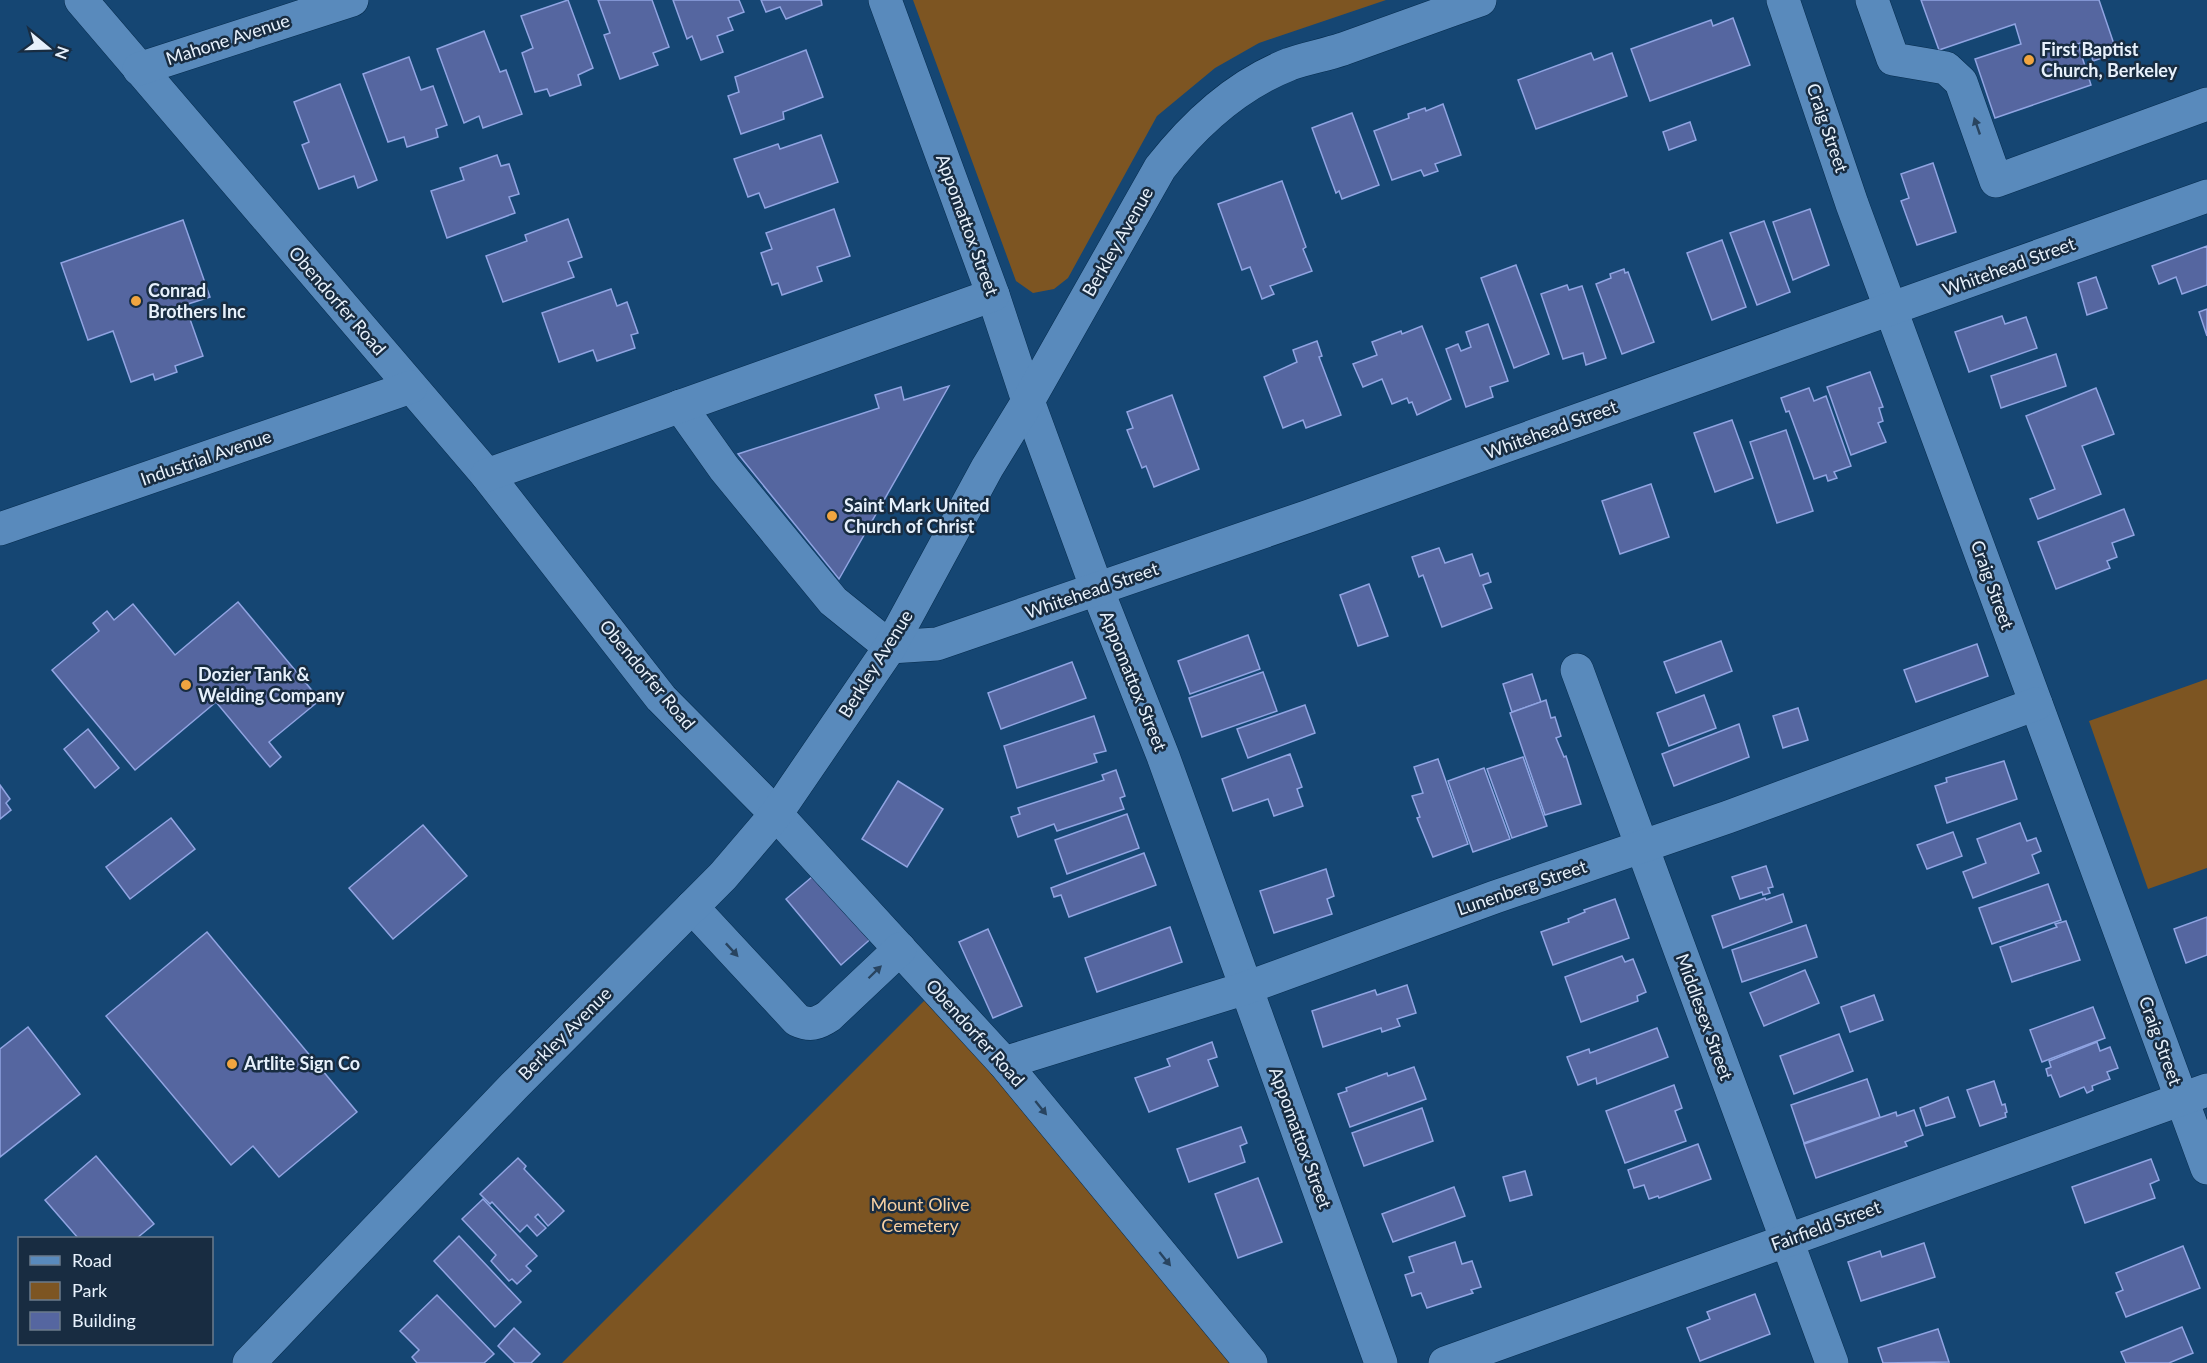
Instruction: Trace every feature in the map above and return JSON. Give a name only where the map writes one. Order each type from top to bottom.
[{"type":"street","name":"Mahone Avenue","points":[[139,69],[352,0]]},
{"type":"street","name":"Appomattox Street","points":[[885,0],[993,295],[1028,400],[1097,590],[1163,756],[1381,1363]]},
{"type":"street","name":"Berkley Avenue","points":[[249,1363],[514,1086],[723,876],[776,814],[890,646],[987,468],[1160,168],[1183,138],[1217,106],[1257,79],[1291,64],[1337,51],[1480,0]]},
{"type":"street","name":"Craig Street","points":[[1783,0],[1852,204],[2036,704],[2194,1094],[2207,1168]]},
{"type":"street","points":[[1872,0],[1893,59],[1946,68],[1961,82],[1996,181],[2207,104]]},
{"type":"street","name":"Obendorfer Road","points":[[90,2],[139,69],[487,476],[661,698],[776,814],[1004,1063],[1251,1363]]},
{"type":"street","name":"Whitehead Street","points":[[890,646],[937,644],[1097,590],[2207,196]]},
{"type":"street","points":[[487,476],[993,295]]},
{"type":"street","name":"Industrial Avenue","points":[[0,529],[411,387]]},
{"type":"street","points":[[680,406],[724,468],[832,601],[890,646]]},
{"type":"street","name":"Middlesex Street","points":[[1576,670],[1832,1363]]},
{"type":"street","name":"Lunenberg Street","points":[[1004,1063],[1246,988],[2036,704]]},
{"type":"street","points":[[692,907],[797,1020],[806,1024],[817,1023],[829,1016],[900,949]]},
{"type":"street","name":"Fairfield Street","points":[[1445,1363],[2194,1094]]},
{"type":"green space","points":[[913,0],[1386,0],[1259,43],[1215,68],[1157,116],[1068,278],[1054,289],[1033,293],[1016,281]]},
{"type":"green space","points":[[2207,679],[2207,868],[2148,889],[2089,721]]},
{"type":"green space","name":"Mount Olive Cemetery","points":[[931,994],[1235,1363],[562,1363]]},
{"type":"building","points":[[568,0],[593,68],[578,75],[581,85],[550,96],[547,89],[535,92],[522,53],[533,48],[521,16]]},
{"type":"building","points":[[598,0],[652,0],[669,47],[653,53],[658,65],[620,79],[604,35],[610,33]]},
{"type":"building","points":[[673,0],[739,0],[744,12],[728,18],[733,30],[717,36],[723,52],[701,60],[692,36],[687,39]]},
{"type":"building","points":[[761,0],[821,0],[822,5],[786,19],[780,7],[766,12]]},
{"type":"building","name":"First Baptist Church, Berkeley","points":[[1921,0],[2099,0],[2117,53],[2093,61],[2087,40],[2078,44],[2091,85],[1995,118],[1975,59],[2021,44],[2015,24],[1939,50]]},
{"type":"building","points":[[1733,18],[1750,65],[1650,101],[1631,49],[1711,20],[1713,26]]},
{"type":"building","points":[[484,31],[500,72],[506,70],[522,114],[483,128],[479,116],[464,123],[437,49]]},
{"type":"building","points":[[806,50],[823,97],[783,112],[784,119],[741,134],[728,96],[739,92],[735,77]]},
{"type":"building","points":[[1591,53],[1594,60],[1612,53],[1627,96],[1536,129],[1518,80]]},
{"type":"building","points":[[409,57],[421,90],[433,86],[447,125],[436,129],[438,137],[407,147],[404,137],[388,142],[363,74]]},
{"type":"building","points":[[340,84],[377,180],[358,188],[354,176],[319,189],[302,145],[309,142],[294,102]]},
{"type":"building","points":[[1443,104],[1461,155],[1435,164],[1438,171],[1424,176],[1421,170],[1392,180],[1374,131],[1409,118],[1408,114],[1425,108],[1426,111]]},
{"type":"building","points":[[1352,113],[1379,185],[1342,199],[1339,191],[1336,193],[1312,128]]},
{"type":"building","points":[[1690,122],[1696,140],[1669,150],[1663,132]]},
{"type":"building","points":[[821,135],[838,182],[765,208],[759,193],[748,197],[734,159],[778,144],[780,149]]},
{"type":"building","points":[[497,155],[501,166],[509,164],[519,194],[509,197],[515,213],[447,238],[431,191],[464,180],[460,168]]},
{"type":"building","points":[[1933,163],[1956,232],[1917,245],[1901,201],[1909,198],[1901,174]]},
{"type":"building","points":[[1282,181],[1306,247],[1303,249],[1312,271],[1270,286],[1274,294],[1262,299],[1250,267],[1242,270],[1218,204]]},
{"type":"building","points":[[834,209],[850,256],[817,267],[822,281],[782,295],[778,283],[772,285],[761,253],[772,249],[766,233]]},
{"type":"building","points":[[1810,209],[1829,265],[1793,280],[1773,222]]},
{"type":"building","points":[[568,219],[582,257],[568,262],[574,277],[503,302],[486,256],[527,241],[525,235]]},
{"type":"building","name":"Conrad Brothers Inc","points":[[183,220],[210,297],[185,305],[203,356],[175,366],[177,372],[155,380],[153,374],[131,382],[113,331],[88,340],[61,263]]},
{"type":"building","points":[[1764,221],[1790,292],[1757,305],[1730,233]]},
{"type":"building","points":[[1722,240],[1746,307],[1712,320],[1687,253]]},
{"type":"building","points":[[2207,246],[2207,285],[2182,294],[2176,277],[2159,284],[2152,266]]},
{"type":"building","points":[[1516,265],[1549,354],[1514,368],[1481,278]]},
{"type":"building","points":[[1624,269],[1625,273],[1628,272],[1654,342],[1622,354],[1596,284],[1611,278],[1610,274]]},
{"type":"building","points":[[2096,277],[2107,308],[2087,315],[2078,283]]},
{"type":"building","points":[[1567,285],[1569,290],[1582,286],[1606,358],[1586,365],[1583,353],[1563,359],[1541,294]]},
{"type":"building","points":[[611,289],[617,306],[627,302],[638,333],[631,335],[635,348],[597,361],[593,350],[559,362],[542,313]]},
{"type":"building","points":[[2207,309],[2207,336],[2199,312]]},
{"type":"building","points":[[2002,316],[2005,324],[2026,317],[2037,348],[1969,372],[1955,332]]},
{"type":"building","points":[[1488,324],[1508,381],[1490,387],[1493,397],[1466,407],[1446,349],[1458,344],[1461,351],[1471,347],[1466,332]]},
{"type":"building","points":[[1422,326],[1451,399],[1417,415],[1412,402],[1409,403],[1407,398],[1392,404],[1382,379],[1363,387],[1353,364],[1377,355],[1372,342]]},
{"type":"building","points":[[1317,341],[1322,356],[1319,357],[1341,415],[1306,428],[1303,420],[1283,428],[1264,377],[1297,362],[1293,350]]},
{"type":"building","points":[[2056,354],[2066,386],[2001,408],[1991,376]]},
{"type":"building","points":[[1870,372],[1883,407],[1879,408],[1883,421],[1878,423],[1886,442],[1851,455],[1827,387]]},
{"type":"building","name":"Saint Mark United Church of Christ","points":[[949,386],[839,579],[738,454],[879,408],[875,395],[901,387],[904,400]]},
{"type":"building","points":[[1809,388],[1814,401],[1826,396],[1851,466],[1834,472],[1837,478],[1828,481],[1826,475],[1814,479],[1789,411],[1786,412],[1781,398]]},
{"type":"building","points":[[2096,388],[2114,434],[2082,446],[2101,494],[2038,519],[2030,499],[2055,489],[2026,416]]},
{"type":"building","points":[[1172,395],[1199,469],[1154,487],[1146,466],[1142,468],[1127,430],[1133,428],[1127,412]]},
{"type":"building","points":[[1732,420],[1753,478],[1715,492],[1694,433]]},
{"type":"building","points":[[1786,430],[1813,511],[1777,523],[1750,442]]},
{"type":"building","points":[[1651,484],[1669,537],[1620,554],[1602,501]]},
{"type":"building","points":[[2124,509],[2134,535],[2112,543],[2117,557],[2107,561],[2110,568],[2056,589],[2038,542]]},
{"type":"building","points":[[1439,548],[1445,563],[1472,554],[1480,576],[1488,573],[1491,582],[1483,585],[1492,608],[1442,627],[1423,575],[1419,577],[1412,557]]},
{"type":"building","points":[[1369,584],[1388,636],[1358,646],[1340,595]]},
{"type":"building","name":"Dozier Tank & Welding Company","points":[[238,602],[320,700],[269,742],[281,757],[270,767],[216,702],[135,770],[52,670],[99,631],[93,623],[107,611],[114,620],[133,604],[175,655]]},
{"type":"building","points":[[1248,635],[1260,669],[1190,694],[1178,661]]},
{"type":"building","points":[[1721,641],[1732,671],[1676,693],[1664,662]]},
{"type":"building","points":[[1977,644],[1988,676],[1916,702],[1904,670]]},
{"type":"building","points":[[1072,662],[1086,698],[1001,729],[988,693]]},
{"type":"building","points":[[1263,672],[1277,711],[1202,737],[1189,698]]},
{"type":"building","points":[[1532,674],[1541,702],[1512,712],[1503,684]]},
{"type":"building","points":[[1704,695],[1716,728],[1669,746],[1657,713]]},
{"type":"building","points":[[1546,700],[1551,718],[1555,717],[1561,736],[1556,738],[1564,757],[1566,756],[1581,804],[1545,815],[1510,713]]},
{"type":"building","points":[[1305,705],[1315,733],[1248,758],[1237,729]]},
{"type":"building","points":[[1798,708],[1808,740],[1783,748],[1773,716]]},
{"type":"building","points":[[1094,716],[1106,751],[1094,754],[1097,762],[1017,788],[1004,746]]},
{"type":"building","points":[[1739,724],[1749,757],[1674,786],[1662,754]]},
{"type":"building","points":[[88,729],[119,768],[95,788],[64,749]]},
{"type":"building","points":[[1290,754],[1302,787],[1297,789],[1303,806],[1274,816],[1268,799],[1233,811],[1222,779]]},
{"type":"building","points":[[1523,757],[1547,826],[1512,838],[1487,769]]},
{"type":"building","points":[[1438,759],[1468,844],[1433,857],[1417,818],[1420,817],[1412,796],[1423,793],[1414,767]]},
{"type":"building","points":[[2004,761],[2017,799],[1947,823],[1935,786],[1947,782],[1946,778]]},
{"type":"building","points":[[1484,768],[1510,839],[1473,852],[1448,781]]},
{"type":"building","points":[[1116,770],[1125,796],[1120,798],[1124,809],[1057,831],[1054,824],[1018,837],[1011,817],[1020,814],[1018,808],[1104,780],[1102,775]]},
{"type":"building","points":[[898,781],[943,809],[907,867],[862,839]]},
{"type":"building","points":[[0,785],[10,799],[6,803],[11,810],[0,819]]},
{"type":"building","points":[[1127,814],[1139,848],[1067,874],[1055,840]]},
{"type":"building","points":[[171,818],[195,849],[130,899],[106,867]]},
{"type":"building","points":[[2020,823],[2027,841],[2036,838],[2041,851],[2032,855],[2039,873],[1973,898],[1963,872],[1986,863],[1977,839]]},
{"type":"building","points":[[423,825],[467,876],[393,939],[349,888]]},
{"type":"building","points":[[1953,832],[1962,856],[1927,869],[1917,845]]},
{"type":"building","points":[[1144,853],[1156,885],[1069,917],[1061,895],[1054,897],[1051,888]]},
{"type":"building","points":[[1766,866],[1773,887],[1768,888],[1770,893],[1763,895],[1762,892],[1740,899],[1732,877]]},
{"type":"building","points":[[1326,869],[1334,896],[1327,899],[1332,914],[1274,933],[1260,891]]},
{"type":"building","points":[[819,871],[874,936],[841,965],[786,899]]},
{"type":"building","points":[[2048,884],[2061,920],[1992,944],[1979,908]]},
{"type":"building","points":[[1783,894],[1792,922],[1723,948],[1712,916]]},
{"type":"building","points":[[1615,899],[1629,938],[1553,965],[1541,932],[1569,922],[1568,919],[1585,912],[1584,910]]},
{"type":"building","points":[[2207,917],[2207,955],[2186,963],[2174,929]]},
{"type":"building","points":[[2066,921],[2080,960],[2012,982],[2000,947],[2057,927],[2055,924]]},
{"type":"building","points":[[1806,925],[1817,957],[1742,982],[1732,950]]},
{"type":"building","points":[[1170,927],[1182,962],[1097,992],[1085,958]]},
{"type":"building","points":[[988,929],[1022,1006],[993,1018],[959,942]]},
{"type":"building","name":"Artlite Sign Co","points":[[207,932],[357,1112],[279,1177],[253,1146],[231,1165],[106,1016]]},
{"type":"building","points":[[1622,956],[1625,962],[1633,959],[1646,992],[1637,996],[1638,1001],[1581,1022],[1565,977]]},
{"type":"building","points":[[1805,970],[1819,1003],[1764,1026],[1750,993]]},
{"type":"building","points":[[1407,985],[1416,1013],[1397,1019],[1400,1026],[1382,1032],[1381,1028],[1323,1047],[1312,1011],[1375,990],[1377,995]]},
{"type":"building","points":[[1874,995],[1883,1020],[1850,1032],[1841,1007]]},
{"type":"building","points":[[2093,1007],[2105,1038],[2042,1062],[2030,1030]]},
{"type":"building","points":[[28,1027],[80,1094],[0,1157],[0,1049]]},
{"type":"building","points":[[1657,1028],[1668,1057],[1597,1084],[1596,1078],[1578,1085],[1567,1057],[1589,1049],[1590,1053]]},
{"type":"building","points":[[1839,1034],[1853,1071],[1794,1094],[1780,1056]]},
{"type":"building","points":[[1212,1042],[1217,1057],[1208,1060],[1218,1086],[1149,1112],[1135,1078],[1170,1066],[1167,1059]]},
{"type":"building","points":[[2097,1042],[2100,1051],[2110,1047],[2118,1068],[2107,1072],[2110,1079],[2092,1086],[2093,1090],[2087,1093],[2084,1087],[2060,1097],[2051,1075],[2048,1076],[2046,1069],[2051,1067],[2049,1061]]},
{"type":"building","points":[[1414,1067],[1426,1099],[1350,1127],[1338,1094],[1347,1091],[1346,1088],[1387,1073],[1388,1076]]},
{"type":"building","points":[[1867,1079],[1880,1117],[1804,1143],[1791,1105]]},
{"type":"building","points":[[1994,1081],[2002,1105],[2005,1104],[2006,1117],[1980,1126],[1967,1090]]},
{"type":"building","points":[[1674,1085],[1682,1108],[1675,1111],[1686,1141],[1625,1163],[1606,1111]]},
{"type":"building","points":[[1948,1097],[1955,1117],[1926,1126],[1920,1108]]},
{"type":"building","points":[[1422,1108],[1433,1141],[1364,1166],[1352,1133]]},
{"type":"building","points":[[1914,1110],[1923,1135],[1905,1142],[1907,1146],[1816,1178],[1804,1144],[1896,1112],[1897,1116]]},
{"type":"building","points":[[1241,1127],[1247,1143],[1240,1146],[1245,1162],[1189,1182],[1177,1149]]},
{"type":"building","points":[[1698,1144],[1711,1179],[1659,1198],[1658,1196],[1649,1199],[1644,1185],[1634,1188],[1628,1170]]},
{"type":"building","points":[[96,1156],[154,1224],[138,1237],[77,1237],[45,1200]]},
{"type":"building","points":[[518,1158],[526,1166],[524,1169],[564,1211],[548,1226],[538,1214],[535,1217],[546,1228],[537,1236],[527,1225],[520,1232],[492,1202],[490,1204],[480,1194]]},
{"type":"building","points":[[2151,1159],[2159,1180],[2150,1184],[2155,1198],[2085,1223],[2072,1187]]},
{"type":"building","points":[[1525,1171],[1532,1195],[1510,1201],[1503,1177]]},
{"type":"building","points":[[1258,1178],[1282,1242],[1238,1258],[1215,1194]]},
{"type":"building","points":[[1454,1187],[1465,1216],[1393,1242],[1382,1214]]},
{"type":"building","points":[[483,1199],[537,1256],[526,1266],[531,1271],[517,1284],[512,1279],[509,1281],[491,1261],[496,1255],[462,1219]]},
{"type":"building","points":[[459,1236],[521,1302],[495,1327],[434,1261]]},
{"type":"building","points":[[1455,1242],[1462,1264],[1472,1261],[1481,1287],[1471,1290],[1473,1293],[1427,1308],[1421,1293],[1412,1296],[1405,1275],[1414,1272],[1409,1257]]},
{"type":"building","points":[[1924,1243],[1935,1277],[1861,1301],[1848,1262],[1880,1251],[1882,1257]]},
{"type":"building","points":[[2183,1246],[2200,1288],[2126,1317],[2116,1293],[2123,1290],[2116,1273]]},
{"type":"building","points":[[1755,1294],[1770,1334],[1700,1361],[1687,1328],[1710,1319],[1707,1312]]},
{"type":"building","points":[[437,1295],[494,1354],[484,1363],[417,1363],[412,1357],[419,1350],[400,1331]]},
{"type":"building","points":[[2182,1327],[2193,1353],[2169,1363],[2126,1363],[2121,1352]]},
{"type":"building","points":[[514,1328],[540,1354],[531,1363],[515,1363],[498,1346]]},
{"type":"building","points":[[1938,1329],[1949,1362],[1883,1363],[1878,1348]]},
{"type":"place","name":"First Baptist Church, Berkeley","points":[[2029,60]]},
{"type":"place","name":"Conrad Brothers Inc","points":[[136,301]]},
{"type":"place","name":"Saint Mark United Church of Christ","points":[[832,516]]},
{"type":"place","name":"Dozier Tank & Welding Company","points":[[186,685]]},
{"type":"place","name":"Artlite Sign Co","points":[[232,1064]]}]
